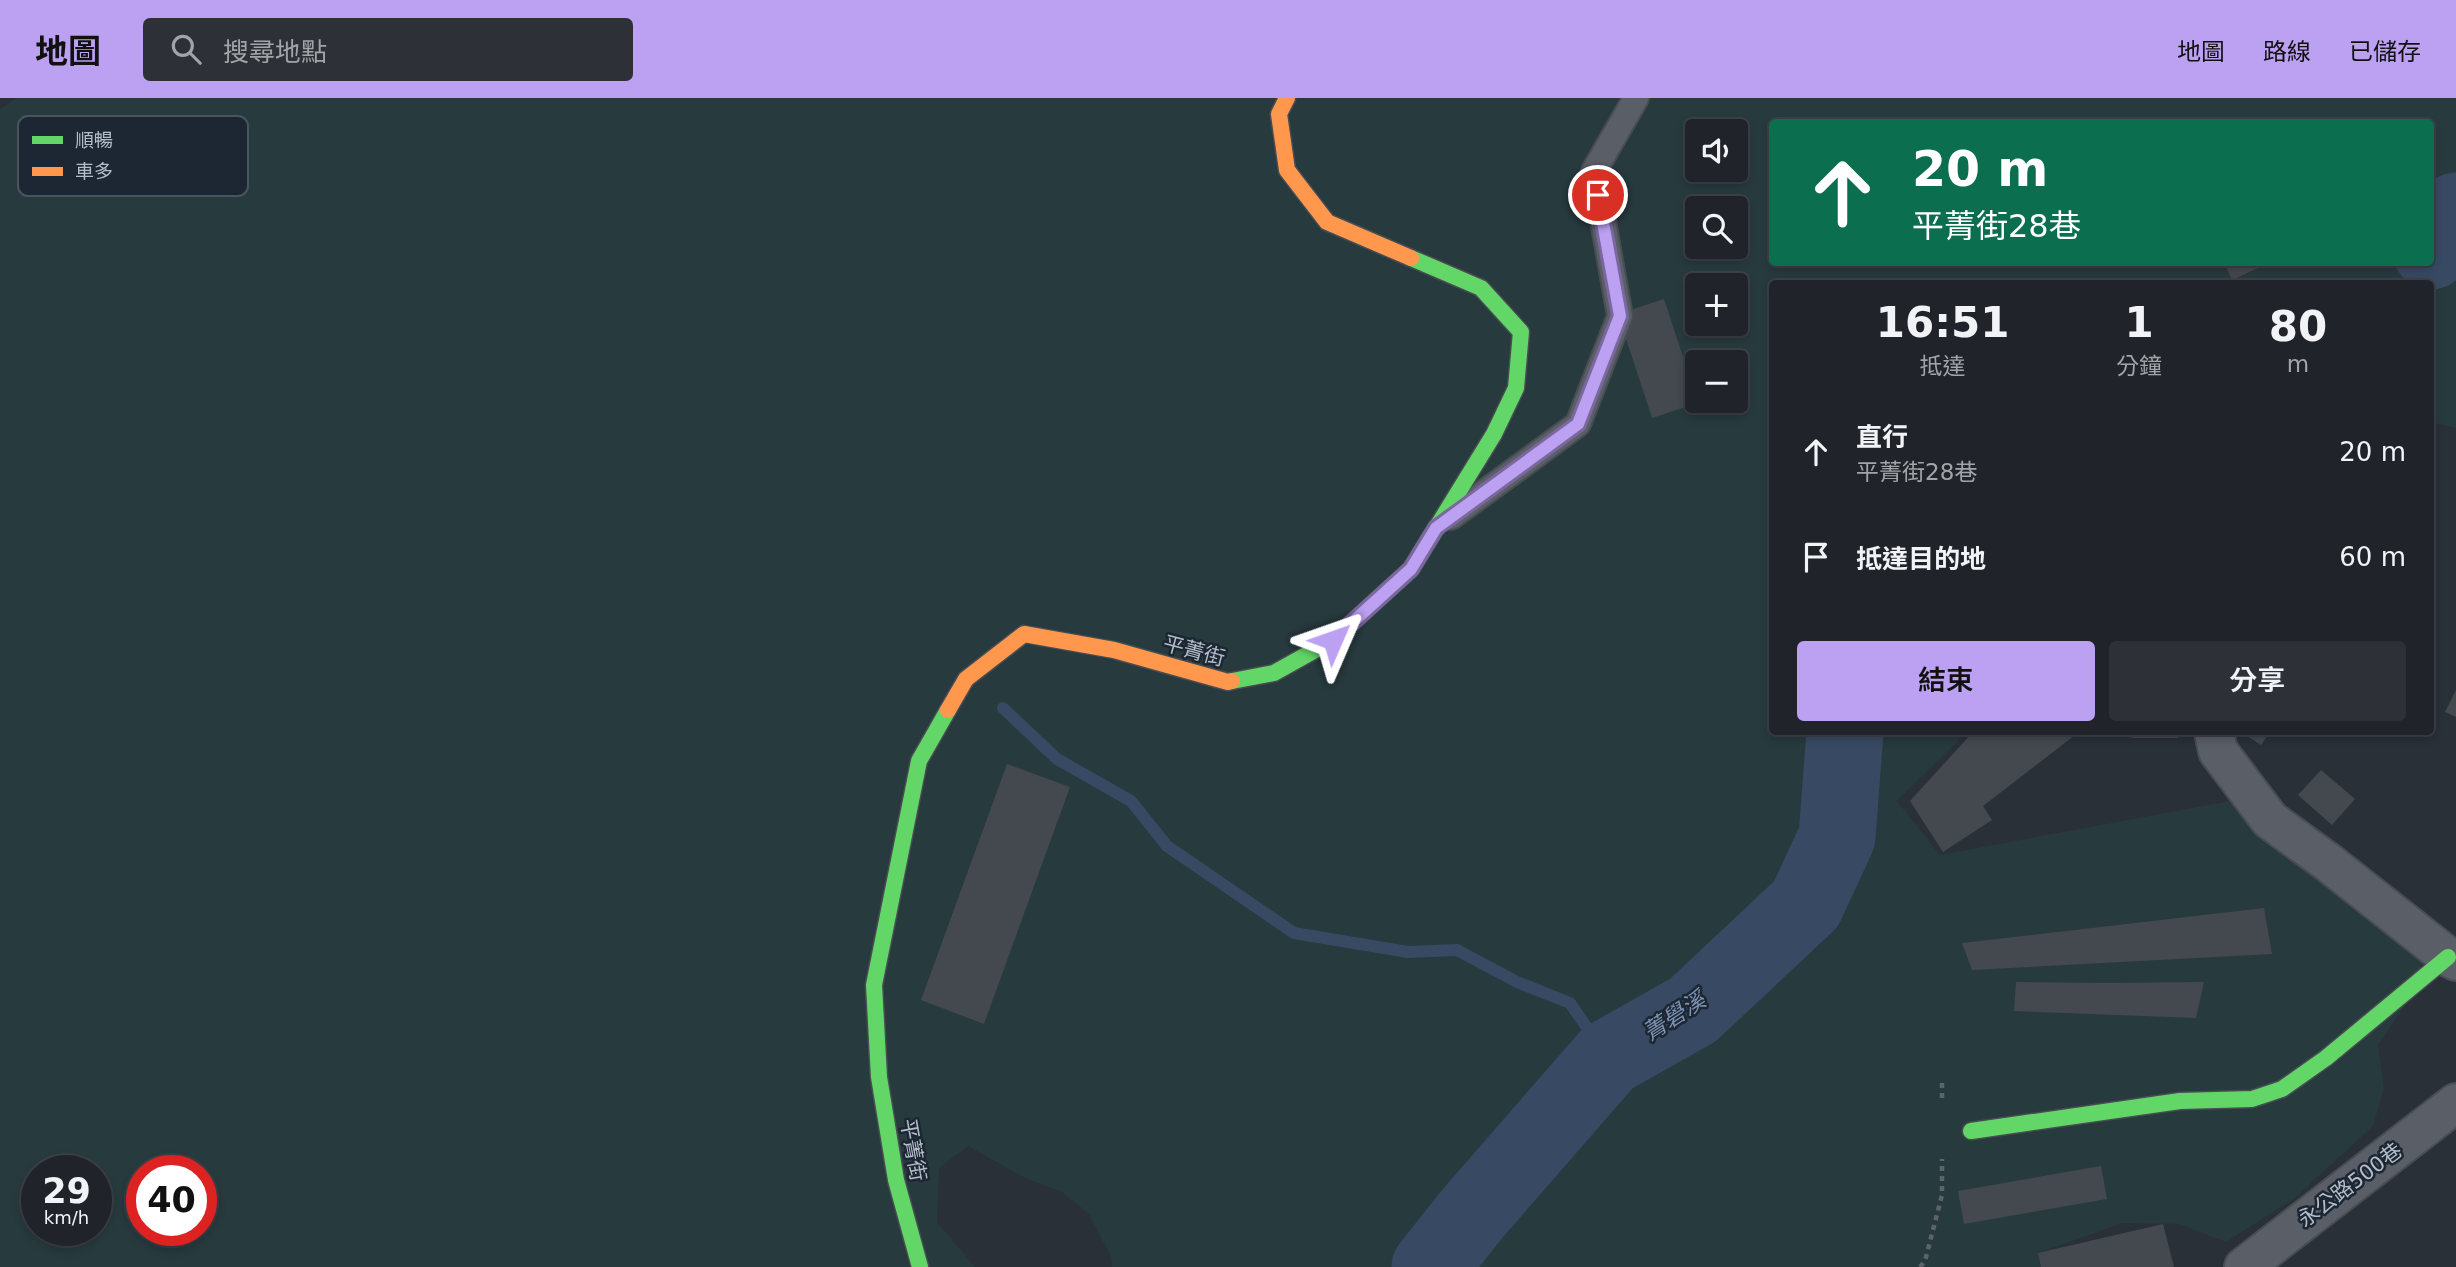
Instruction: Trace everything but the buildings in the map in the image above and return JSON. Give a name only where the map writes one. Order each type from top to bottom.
[{"type":"street","name":"平菁街","points":[[920,1267],[896,1180],[879,1077],[874,985],[919,761],[966,679],[1024,635],[1114,650],[1228,682],[1274,673],[1333,640],[1411,569],[1494,433],[1516,388],[1521,332],[1481,288],[1327,222],[1287,170],[1279,114],[1287,98]]},
{"type":"street","points":[[1971,1131],[2180,1101],[2252,1099],[2282,1089],[2326,1058],[2452,959],[2270,820],[2218,751],[2215,735]]},
{"type":"street","name":"永公路500巷","points":[[2244,1267],[2456,1104]]},
{"type":"lane","points":[[1436,528],[1578,424],[1620,316],[1594,171],[1636,98]]},
{"type":"path","points":[[1942,1083],[1942,1111]]},
{"type":"path","points":[[1920,1267],[1925,1261],[1942,1195],[1942,1153]]},
{"type":"green space","points":[[17,98],[2456,98],[2456,428],[2434,423],[2434,280],[1769,280],[1769,735],[1964,735],[1897,801],[1940,855],[2230,801],[2309,872],[2422,960],[2415,991],[2378,1045],[2384,1088],[2373,1126],[2295,1198],[2226,1242],[2179,1224],[2122,1223],[2038,1253],[2041,1267],[1112,1267],[1111,1257],[1089,1214],[1062,1192],[1025,1178],[968,1146],[939,1168],[937,1222],[975,1267],[0,1267],[0,109]]},
{"type":"waterway","name":"菁礐溪","points":[[2434,248],[2456,211]]},
{"type":"waterway","points":[[1003,708],[1057,759],[1131,801],[1167,846],[1294,933],[1408,952],[1457,950],[1517,982],[1570,1003],[1608,1058]]},
{"type":"waterway","name":"菁礐溪","points":[[1430,1267],[1473,1213],[1608,1058],[1693,1010],[1806,904],[1837,837],[1845,735]]},
{"type":"traffic: fast","points":[[1232,681],[1274,673],[1333,640],[1411,569],[1494,434],[1516,388],[1521,332],[1481,288],[1411,258]]},
{"type":"traffic: fast","points":[[920,1267],[896,1180],[879,1077],[874,985],[919,761],[948,710]]},
{"type":"traffic: fast","points":[[1971,1131],[2180,1101],[2252,1099],[2282,1089],[2326,1058],[2448,957]]},
{"type":"traffic: slow","points":[[1287,98],[1279,114],[1287,170],[1327,222],[1411,258]]},
{"type":"traffic: slow","points":[[948,710],[966,679],[1024,634],[1114,650],[1232,681]]},
{"type":"route","points":[[1333,640],[1411,569],[1436,528],[1578,424],[1620,316],[1598,195]]}]
